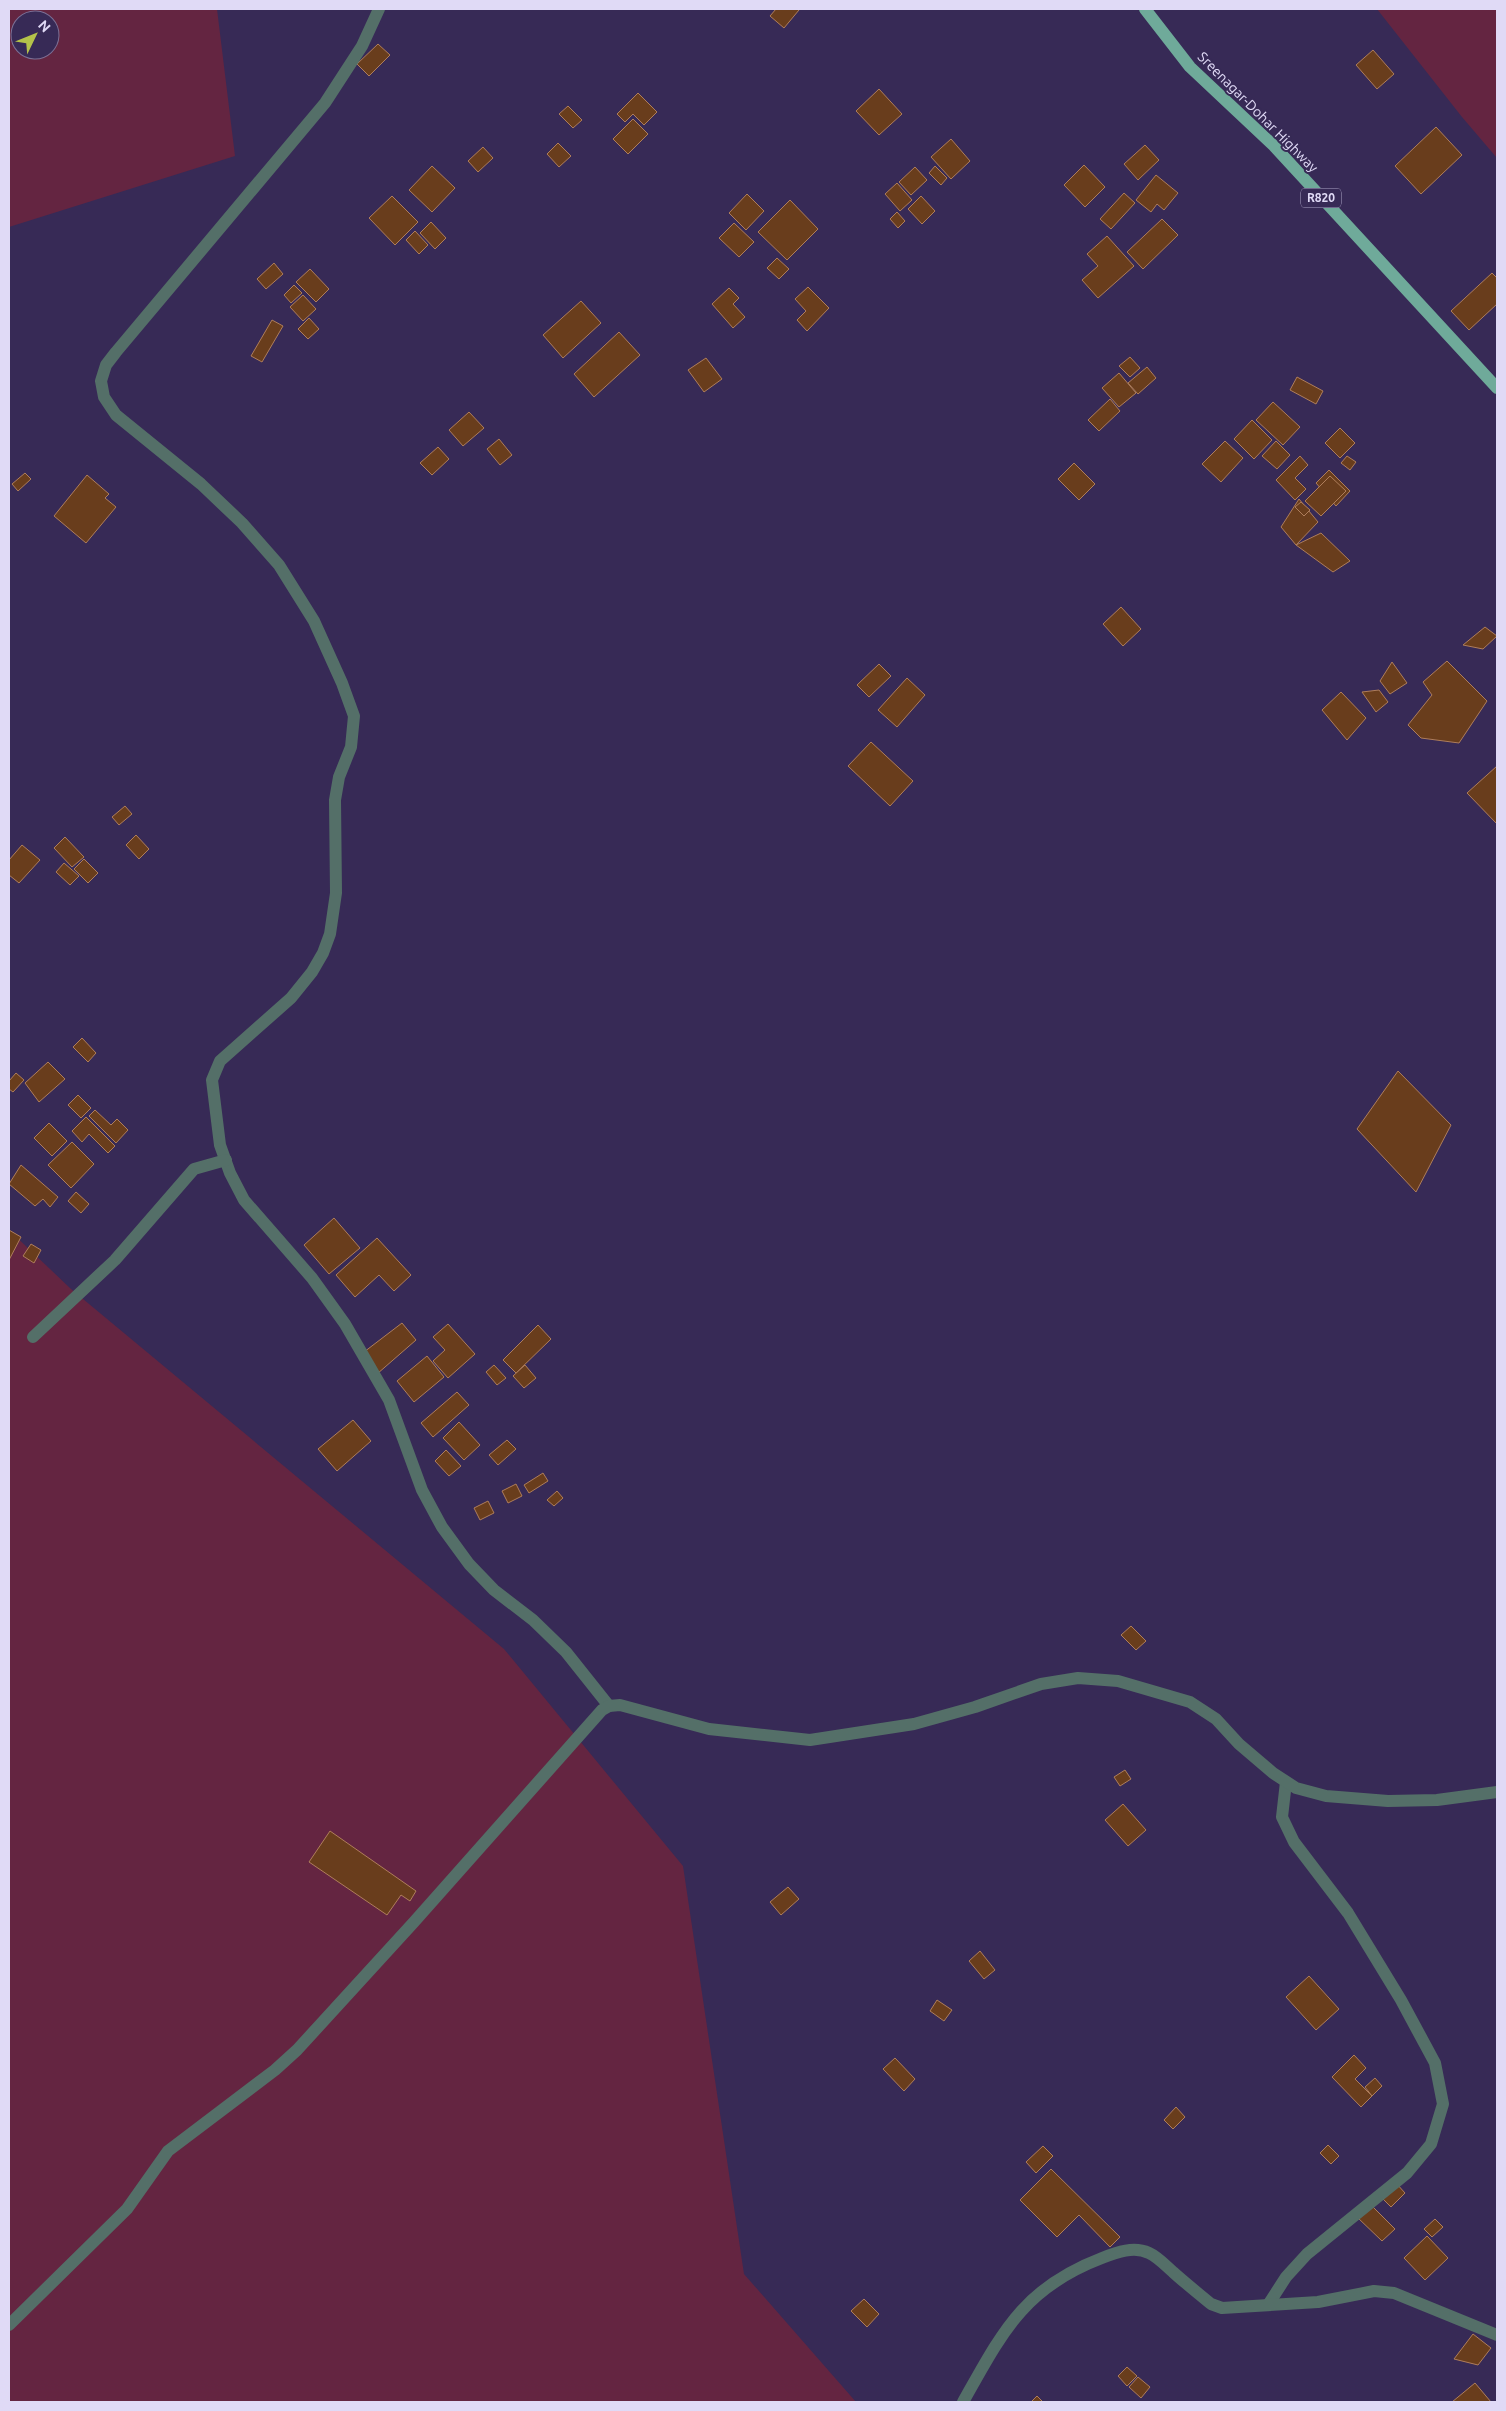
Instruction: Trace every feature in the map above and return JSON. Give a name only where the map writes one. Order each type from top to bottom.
[{"type":"main road","name":"Sreenagar-Dohar Highway","points":[[1145,9],[1190,67],[1274,146],[1497,388]]},
{"type":"street","points":[[379,9],[362,46],[325,103],[116,352],[106,365],[100,382],[104,397],[116,415],[201,484],[242,523],[279,564],[314,621],[342,683],[354,716],[351,747],[339,777],[335,800],[336,893],[330,934],[323,953],[312,972],[291,998],[220,1060],[212,1080],[220,1145],[244,1200],[312,1278],[360,1349],[389,1400],[422,1490],[442,1527],[469,1564],[494,1590],[532,1620],[566,1652],[609,1706]]},
{"type":"street","points":[[32,1337],[116,1260],[194,1169],[226,1160]]},
{"type":"street","points":[[9,2325],[126,2209],[168,2151],[275,2070],[297,2050],[414,1922],[602,1710],[609,1706],[620,1705],[709,1729],[810,1740],[914,1724],[975,1707],[1041,1684],[1078,1678],[1118,1681],[1190,1702],[1216,1719],[1239,1744],[1296,1788],[1326,1796],[1358,1800],[1437,1800],[1497,1792]]},
{"type":"street","points":[[1268,2305],[1286,2277],[1307,2254],[1407,2173],[1431,2144],[1442,2104],[1435,2064],[1401,2000],[1348,1913],[1294,1842],[1282,1817],[1286,1782]]},
{"type":"street","points":[[963,2402],[990,2354],[1014,2319],[1033,2298],[1052,2282],[1078,2268],[1119,2252],[1137,2249],[1151,2253],[1211,2304],[1222,2308],[1318,2302],[1374,2291],[1394,2293],[1497,2335]]},
{"type":"shaded area","points":[[9,9],[217,9],[235,156],[9,227]]},
{"type":"shaded area","points":[[1377,9],[1497,9],[1497,158],[1462,117]]},
{"type":"shaded area","points":[[9,1230],[71,1289],[504,1649],[683,1866],[744,2274],[856,2402],[9,2402]]},
{"type":"building","points":[[776,9],[799,10],[784,28],[770,16]]},
{"type":"building","points":[[378,44],[390,55],[369,76],[357,64]]},
{"type":"building","points":[[1373,50],[1394,74],[1377,89],[1356,65]]},
{"type":"building","points":[[879,89],[902,114],[879,135],[856,111]]},
{"type":"building","points":[[638,93],[657,112],[644,125],[633,114],[625,122],[617,114]]},
{"type":"building","points":[[568,106],[582,120],[573,128],[559,114]]},
{"type":"building","points":[[633,119],[648,134],[628,154],[613,139]]},
{"type":"building","points":[[1436,127],[1462,155],[1421,194],[1395,166]]},
{"type":"building","points":[[951,139],[970,161],[951,179],[931,157]]},
{"type":"building","points":[[558,143],[571,156],[559,167],[547,154]]},
{"type":"building","points":[[1145,145],[1159,160],[1138,180],[1124,164]]},
{"type":"building","points":[[483,147],[493,158],[478,172],[468,161]]},
{"type":"building","points":[[1084,165],[1105,187],[1085,207],[1064,185]]},
{"type":"building","points":[[432,166],[455,188],[432,212],[409,190]]},
{"type":"building","points":[[935,166],[947,178],[941,185],[929,173]]},
{"type":"building","points":[[915,167],[927,180],[911,195],[899,182]]},
{"type":"building","points":[[1156,175],[1178,193],[1164,210],[1157,204],[1151,212],[1136,200]]},
{"type":"building","points":[[897,183],[912,200],[900,211],[885,194]]},
{"type":"building","points":[[1124,193],[1135,203],[1111,229],[1100,219]]},
{"type":"building","points":[[747,194],[764,211],[746,230],[729,213]]},
{"type":"building","points":[[392,196],[418,222],[395,245],[369,218]]},
{"type":"building","points":[[921,196],[935,211],[922,224],[908,209]]},
{"type":"building","points":[[790,200],[818,229],[787,260],[758,232]]},
{"type":"building","points":[[897,212],[905,221],[898,228],[890,219]]},
{"type":"building","points":[[1162,219],[1178,235],[1143,269],[1127,252]]},
{"type":"building","points":[[431,222],[446,238],[435,249],[420,233]]},
{"type":"building","points":[[734,223],[754,242],[739,257],[719,238]]},
{"type":"building","points":[[415,231],[428,245],[419,254],[406,240]]},
{"type":"building","points":[[1107,236],[1134,266],[1098,298],[1082,280],[1098,266],[1087,254]]},
{"type":"building","points":[[777,258],[789,269],[779,279],[767,268]]},
{"type":"building","points":[[274,263],[283,274],[266,289],[257,279]]},
{"type":"building","points":[[310,269],[329,289],[316,302],[296,282]]},
{"type":"building","points":[[1492,273],[1497,278],[1497,304],[1469,330],[1451,311]]},
{"type":"building","points":[[294,285],[302,293],[291,303],[284,295]]},
{"type":"building","points":[[808,287],[829,308],[807,331],[797,320],[806,311],[795,299]]},
{"type":"building","points":[[729,288],[739,298],[733,304],[745,317],[733,328],[712,304]]},
{"type":"building","points":[[303,295],[316,309],[303,321],[290,307]]},
{"type":"building","points":[[581,301],[601,323],[563,358],[543,335]]},
{"type":"building","points":[[309,318],[319,329],[308,339],[298,329]]},
{"type":"building","points":[[272,320],[283,326],[262,362],[251,356]]},
{"type":"building","points":[[619,332],[640,355],[594,397],[574,374]]},
{"type":"building","points":[[1130,357],[1140,368],[1130,377],[1119,366]]},
{"type":"building","points":[[706,358],[722,379],[704,392],[688,370]]},
{"type":"building","points":[[1147,367],[1156,378],[1138,394],[1128,383]]},
{"type":"building","points":[[1119,373],[1136,393],[1119,407],[1102,388]]},
{"type":"building","points":[[1297,377],[1323,391],[1316,404],[1290,390]]},
{"type":"building","points":[[1110,399],[1120,411],[1099,431],[1088,420]]},
{"type":"building","points":[[1273,402],[1300,427],[1283,445],[1256,420]]},
{"type":"building","points":[[469,412],[484,428],[463,446],[449,430]]},
{"type":"building","points":[[1252,420],[1272,440],[1254,459],[1234,439]]},
{"type":"building","points":[[1340,428],[1355,443],[1340,458],[1325,443]]},
{"type":"building","points":[[499,439],[512,455],[500,465],[487,449]]},
{"type":"building","points":[[1225,441],[1243,458],[1221,482],[1202,464]]},
{"type":"building","points":[[1276,441],[1290,455],[1277,469],[1262,456]]},
{"type":"building","points":[[438,447],[449,459],[432,475],[420,463]]},
{"type":"building","points":[[1300,456],[1308,465],[1295,478],[1306,489],[1295,500],[1276,480]]},
{"type":"building","points":[[1347,456],[1356,462],[1350,470],[1341,463]]},
{"type":"building","points":[[1074,463],[1095,484],[1079,500],[1058,479]]},
{"type":"building","points":[[1329,470],[1350,491],[1336,506],[1316,483]]},
{"type":"building","points":[[25,473],[31,479],[18,491],[12,484]]},
{"type":"building","points":[[87,475],[109,494],[105,498],[116,507],[86,543],[54,516]]},
{"type":"building","points":[[1330,476],[1346,491],[1321,516],[1305,501]]},
{"type":"building","points":[[1299,499],[1318,522],[1296,545],[1281,527]]},
{"type":"building","points":[[1301,502],[1310,510],[1304,516],[1295,507]]},
{"type":"building","points":[[1321,533],[1350,561],[1333,572],[1296,545]]},
{"type":"building","points":[[1121,607],[1141,629],[1123,646],[1103,624]]},
{"type":"building","points":[[1485,627],[1497,636],[1483,649],[1463,645]]},
{"type":"building","points":[[1447,661],[1487,701],[1459,743],[1421,738],[1408,725],[1432,695],[1423,682]]},
{"type":"building","points":[[1392,662],[1407,683],[1390,694],[1380,681]]},
{"type":"building","points":[[879,664],[891,676],[869,697],[857,685]]},
{"type":"building","points":[[907,678],[925,695],[897,727],[878,710]]},
{"type":"building","points":[[1379,690],[1388,702],[1376,712],[1362,692]]},
{"type":"building","points":[[1341,692],[1366,718],[1347,740],[1322,710]]},
{"type":"building","points":[[871,742],[913,781],[890,806],[848,766]]},
{"type":"building","points":[[1497,766],[1497,824],[1467,793]]},
{"type":"building","points":[[125,806],[132,814],[119,825],[112,817]]},
{"type":"building","points":[[136,835],[149,849],[139,859],[126,845]]},
{"type":"building","points":[[65,837],[84,857],[72,867],[54,848]]},
{"type":"building","points":[[22,845],[40,860],[19,883],[9,875],[9,860]]},
{"type":"building","points":[[84,859],[98,873],[88,883],[74,869]]},
{"type":"building","points":[[64,863],[79,876],[70,885],[56,872]]},
{"type":"building","points":[[82,1038],[96,1053],[88,1062],[73,1047]]},
{"type":"building","points":[[48,1062],[65,1079],[39,1102],[25,1083]]},
{"type":"building","points":[[1398,1071],[1451,1125],[1416,1192],[1357,1129]]},
{"type":"building","points":[[16,1073],[24,1080],[13,1092],[9,1089],[9,1081]]},
{"type":"building","points":[[78,1095],[91,1108],[81,1118],[68,1105]]},
{"type":"building","points":[[95,1110],[111,1125],[117,1119],[128,1130],[116,1143],[89,1116]]},
{"type":"building","points":[[86,1117],[115,1146],[108,1153],[89,1134],[82,1142],[72,1131]]},
{"type":"building","points":[[49,1123],[67,1141],[52,1156],[34,1138]]},
{"type":"building","points":[[72,1142],[94,1164],[71,1188],[48,1165]]},
{"type":"building","points":[[21,1165],[58,1197],[50,1207],[43,1199],[35,1206],[9,1184]]},
{"type":"building","points":[[76,1192],[89,1204],[81,1213],[68,1201]]},
{"type":"building","points":[[334,1218],[360,1248],[329,1274],[304,1245]]},
{"type":"building","points":[[9,1230],[21,1237],[9,1260]]},
{"type":"building","points":[[377,1238],[411,1275],[394,1291],[379,1275],[355,1297],[336,1275]]},
{"type":"building","points":[[31,1244],[41,1250],[34,1263],[23,1256]]},
{"type":"building","points":[[402,1323],[416,1340],[377,1374],[364,1352]]},
{"type":"building","points":[[448,1324],[475,1354],[448,1378],[433,1361],[445,1350],[433,1337]]},
{"type":"building","points":[[538,1325],[551,1339],[516,1373],[503,1360]]},
{"type":"building","points":[[427,1356],[444,1377],[414,1402],[397,1381]]},
{"type":"building","points":[[494,1365],[506,1378],[497,1385],[486,1372]]},
{"type":"building","points":[[525,1365],[536,1378],[524,1388],[513,1376]]},
{"type":"building","points":[[457,1392],[469,1405],[433,1437],[421,1423]]},
{"type":"building","points":[[353,1420],[371,1441],[337,1471],[318,1449]]},
{"type":"building","points":[[459,1422],[480,1445],[464,1460],[443,1438]]},
{"type":"building","points":[[507,1440],[516,1449],[498,1465],[489,1455]]},
{"type":"building","points":[[446,1450],[461,1466],[449,1476],[435,1461]]},
{"type":"building","points":[[543,1473],[548,1481],[529,1493],[524,1485]]},
{"type":"building","points":[[516,1484],[522,1496],[508,1503],[502,1491]]},
{"type":"building","points":[[557,1491],[563,1498],[554,1506],[547,1500]]},
{"type":"building","points":[[488,1501],[494,1513],[480,1520],[474,1508]]},
{"type":"building","points":[[1131,1626],[1146,1641],[1136,1650],[1121,1635]]},
{"type":"building","points":[[1125,1770],[1131,1779],[1120,1786],[1114,1777]]},
{"type":"building","points":[[1123,1804],[1146,1830],[1128,1846],[1105,1820]]},
{"type":"building","points":[[330,1831],[416,1891],[410,1901],[401,1895],[387,1915],[309,1862]]},
{"type":"building","points":[[788,1887],[799,1899],[781,1915],[770,1902]]},
{"type":"building","points":[[980,1951],[995,1970],[984,1979],[969,1961]]},
{"type":"building","points":[[1309,1976],[1339,2009],[1316,2030],[1286,1997]]},
{"type":"building","points":[[937,2000],[952,2010],[944,2021],[930,2011]]},
{"type":"building","points":[[1354,2055],[1366,2068],[1355,2079],[1372,2096],[1361,2107],[1332,2077]]},
{"type":"building","points":[[895,2058],[915,2079],[904,2091],[883,2069]]},
{"type":"building","points":[[1375,2078],[1382,2086],[1372,2096],[1365,2087]]},
{"type":"building","points":[[1176,2107],[1185,2117],[1173,2129],[1164,2120]]},
{"type":"building","points":[[1328,2145],[1339,2156],[1331,2164],[1320,2153]]},
{"type":"building","points":[[1043,2146],[1053,2156],[1036,2173],[1026,2162]]},
{"type":"building","points":[[1051,2169],[1120,2237],[1110,2247],[1079,2215],[1057,2237],[1020,2200]]},
{"type":"building","points":[[1396,2183],[1405,2193],[1391,2207],[1382,2198]]},
{"type":"building","points":[[1370,2204],[1395,2229],[1382,2241],[1357,2217]]},
{"type":"building","points":[[1435,2219],[1443,2227],[1432,2237],[1424,2229]]},
{"type":"building","points":[[1427,2236],[1448,2258],[1425,2280],[1404,2258]]},
{"type":"building","points":[[864,2299],[879,2314],[867,2327],[851,2311]]},
{"type":"building","points":[[1473,2334],[1491,2348],[1478,2365],[1454,2359]]},
{"type":"building","points":[[1127,2367],[1137,2376],[1127,2386],[1118,2376]]},
{"type":"building","points":[[1138,2377],[1150,2387],[1141,2398],[1129,2387]]},
{"type":"building","points":[[1475,2383],[1491,2402],[1452,2402]]},
{"type":"building","points":[[1037,2396],[1043,2402],[1031,2402]]}]
